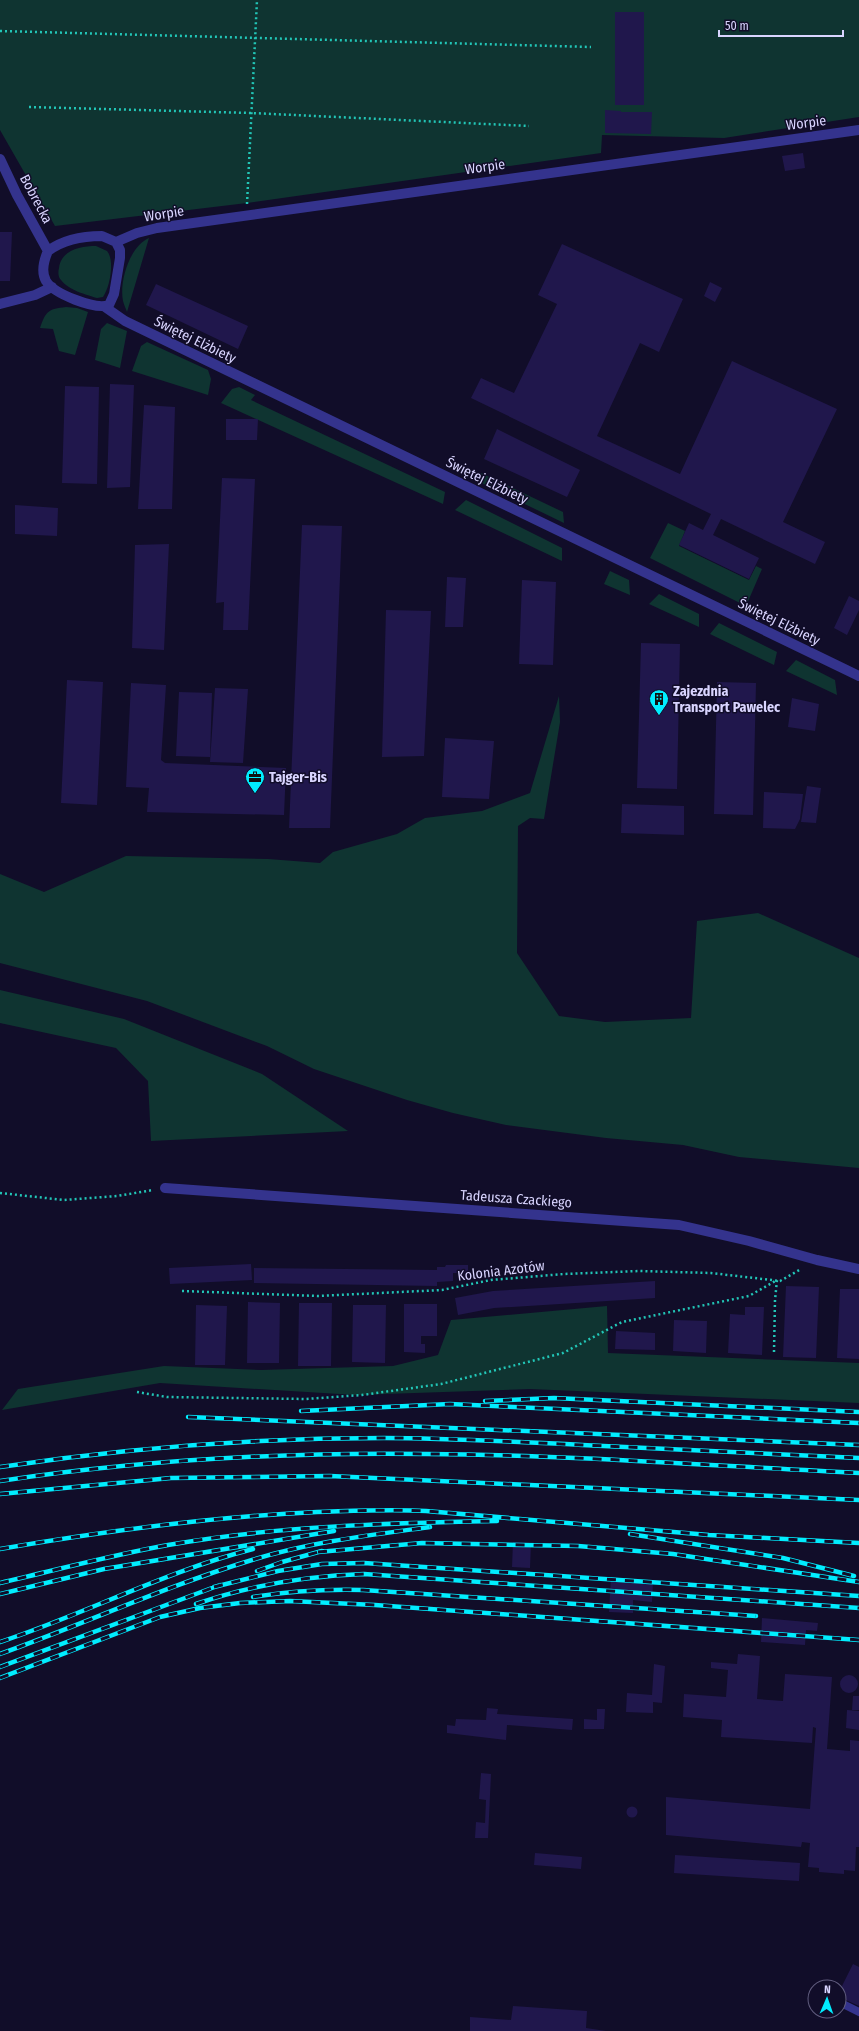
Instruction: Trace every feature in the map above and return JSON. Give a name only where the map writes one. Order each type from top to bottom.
[{"type":"street","name":"Worpie","points":[[116,242],[145,230],[859,130]]},
{"type":"street","name":"Bobrecka","points":[[0,159],[16,195],[48,251]]},
{"type":"street","points":[[102,236],[116,242],[121,254],[119,267],[112,301],[105,307],[93,305],[67,296],[52,287],[46,281],[43,270],[48,251],[63,242],[83,237],[102,236]]},
{"type":"street","points":[[0,304],[35,295],[52,287]]},
{"type":"street","name":"Świętej Elżbiety","points":[[105,307],[125,321],[859,676]]},
{"type":"street","name":"Tadeusza Czackiego","points":[[165,1188],[679,1225],[749,1241],[817,1260],[859,1269]]},
{"type":"lane","points":[[847,2006],[859,2012]]},
{"type":"path","points":[[247,216],[257,0]]},
{"type":"path","points":[[0,31],[591,47]]},
{"type":"path","points":[[29,107],[251,113],[529,126]]},
{"type":"path","points":[[0,1193],[64,1200],[117,1196],[165,1188]]},
{"type":"path","name":"Kolonia Azotów","points":[[182,1291],[326,1296],[442,1290],[491,1280],[564,1274],[639,1271],[711,1274],[780,1281],[817,1260]]},
{"type":"path","points":[[774,1352],[777,1280]]},
{"type":"path","points":[[137,1392],[167,1397],[306,1399],[362,1395],[441,1384],[563,1353],[622,1322],[749,1296],[777,1280]]},
{"type":"green space","points":[[0,0],[859,0],[859,117],[724,138],[602,135],[601,153],[247,203],[55,226],[0,130]]},
{"type":"green space","points":[[149,238],[127,312],[122,293],[124,274],[136,248]]},
{"type":"green space","points":[[96,246],[107,251],[111,261],[111,274],[106,293],[103,297],[97,298],[68,287],[60,279],[58,273],[61,262],[68,253],[78,248]]},
{"type":"green space","points":[[66,307],[77,308],[88,312],[75,355],[59,351],[53,329],[40,328],[48,312]]},
{"type":"green space","points":[[107,323],[127,331],[120,368],[95,360],[101,329]]},
{"type":"green space","points":[[147,342],[208,370],[211,379],[208,395],[132,371],[141,346]]},
{"type":"green space","points":[[239,387],[255,395],[251,400],[445,492],[443,504],[221,403],[232,389]]},
{"type":"green space","points":[[481,473],[563,512],[564,523],[471,478]]},
{"type":"green space","points":[[466,500],[562,548],[562,561],[455,510]]},
{"type":"green space","points":[[668,523],[685,531],[679,546],[749,580],[756,566],[762,569],[746,606],[650,558]]},
{"type":"green space","points":[[610,571],[629,580],[630,595],[604,584]]},
{"type":"green space","points":[[659,594],[699,614],[699,627],[649,604]]},
{"type":"green space","points":[[719,623],[777,652],[774,665],[710,634]]},
{"type":"green space","points":[[796,660],[835,680],[837,695],[786,671]]},
{"type":"green space","points":[[559,696],[560,722],[544,819],[530,818],[518,826],[517,953],[559,1016],[605,1022],[691,1018],[697,921],[758,913],[859,958],[859,1168],[739,1157],[683,1145],[606,1138],[506,1125],[453,1113],[407,1100],[314,1069],[267,1046],[147,1001],[0,963],[0,874],[44,892],[126,856],[268,859],[320,863],[333,852],[397,834],[425,818],[482,811],[530,793]]},
{"type":"green space","points":[[0,990],[124,1019],[262,1074],[348,1131],[151,1141],[148,1081],[116,1048],[0,1023]]},
{"type":"green space","points":[[607,1306],[608,1353],[859,1363],[859,1403],[530,1389],[356,1395],[160,1383],[2,1410],[18,1389],[164,1366],[261,1370],[393,1366],[438,1355],[451,1320]]},
{"type":"building","points":[[615,12],[644,12],[644,105],[615,105]]},
{"type":"building","points":[[605,110],[621,112],[652,112],[651,134],[605,133]]},
{"type":"building","points":[[803,153],[805,168],[785,171],[782,156]]},
{"type":"building","points":[[0,232],[12,232],[10,281],[0,281]]},
{"type":"building","points":[[562,244],[683,299],[659,352],[640,343],[597,436],[680,474],[732,361],[837,409],[783,522],[825,542],[815,564],[721,519],[713,535],[759,558],[749,579],[679,545],[689,523],[703,530],[711,514],[471,398],[481,378],[514,393],[557,304],[538,295]]},
{"type":"building","points":[[710,282],[722,288],[715,302],[704,296]]},
{"type":"building","points":[[156,284],[248,326],[238,349],[146,305]]},
{"type":"building","points":[[110,384],[134,385],[130,487],[107,488]]},
{"type":"building","points":[[65,386],[99,387],[97,484],[62,483]]},
{"type":"building","points":[[144,405],[175,407],[172,509],[138,509]]},
{"type":"building","points":[[226,419],[258,419],[257,440],[226,440]]},
{"type":"building","points":[[497,429],[580,470],[567,497],[484,459]]},
{"type":"building","points":[[222,478],[255,479],[248,630],[223,630],[224,602],[216,603]]},
{"type":"building","points":[[15,505],[58,508],[57,536],[15,534]]},
{"type":"building","points":[[302,525],[342,526],[330,828],[289,828]]},
{"type":"building","points":[[169,544],[164,650],[132,648],[135,545]]},
{"type":"building","points":[[447,577],[466,578],[463,627],[445,627]]},
{"type":"building","points":[[522,580],[556,582],[553,665],[519,664]]},
{"type":"building","points":[[849,596],[859,601],[859,610],[847,635],[834,628]]},
{"type":"building","points":[[386,610],[431,611],[424,756],[382,757]]},
{"type":"building","name":"Zajezdnia Transport Pawelec","points":[[641,643],[680,644],[677,789],[637,788]]},
{"type":"building","points":[[67,680],[103,682],[97,805],[61,803]]},
{"type":"building","points":[[717,682],[756,683],[753,815],[714,814]]},
{"type":"building","points":[[131,683],[166,685],[161,760],[165,763],[286,768],[284,815],[147,812],[149,788],[126,787]]},
{"type":"building","points":[[215,688],[248,689],[243,763],[210,762]]},
{"type":"building","points":[[179,692],[212,693],[210,757],[176,756]]},
{"type":"building","points":[[792,698],[819,704],[815,731],[788,727]]},
{"type":"building","points":[[445,738],[494,741],[489,799],[442,797]]},
{"type":"building","points":[[807,786],[821,788],[816,823],[801,822]]},
{"type":"building","points":[[764,792],[803,794],[800,819],[795,829],[763,828]]},
{"type":"building","points":[[622,804],[684,806],[684,835],[621,833]]},
{"type":"building","points":[[251,1264],[252,1280],[170,1284],[169,1268]]},
{"type":"building","points":[[446,1265],[468,1265],[468,1273],[453,1273],[453,1281],[437,1282],[437,1286],[254,1283],[254,1268],[437,1270],[437,1267],[445,1267]]},
{"type":"building","points":[[655,1281],[655,1298],[494,1308],[458,1315],[455,1298],[493,1291]]},
{"type":"building","points":[[786,1286],[819,1287],[816,1358],[783,1357]]},
{"type":"building","points":[[840,1289],[859,1289],[859,1359],[837,1358]]},
{"type":"building","points":[[248,1302],[280,1303],[279,1363],[247,1363]]},
{"type":"building","points":[[299,1303],[332,1303],[331,1366],[298,1366]]},
{"type":"building","points":[[404,1304],[437,1304],[437,1336],[421,1336],[421,1344],[425,1344],[425,1353],[404,1352]]},
{"type":"building","points":[[196,1305],[227,1306],[225,1365],[195,1365]]},
{"type":"building","points":[[353,1305],[386,1305],[385,1363],[352,1362]]},
{"type":"building","points":[[745,1307],[764,1307],[762,1355],[728,1353],[730,1314],[745,1315]]},
{"type":"building","points":[[674,1320],[707,1321],[706,1353],[673,1351]]},
{"type":"building","points":[[616,1331],[655,1333],[655,1350],[615,1349]]},
{"type":"building","points":[[513,1542],[531,1543],[530,1568],[512,1567]]},
{"type":"building","points":[[611,1577],[653,1582],[652,1602],[633,1600],[633,1613],[609,1612]]},
{"type":"building","points":[[762,1618],[818,1623],[817,1631],[806,1630],[805,1645],[761,1642]]},
{"type":"building","points":[[738,1654],[760,1656],[757,1699],[783,1701],[785,1674],[832,1677],[827,1749],[850,1751],[850,1740],[859,1741],[859,1847],[856,1847],[855,1871],[844,1870],[844,1874],[819,1872],[819,1868],[808,1867],[810,1843],[802,1842],[801,1847],[666,1835],[666,1797],[810,1809],[816,1728],[813,1727],[812,1743],[721,1737],[722,1720],[683,1717],[684,1694],[726,1697],[728,1670],[711,1668],[711,1662],[737,1664]]},
{"type":"building","points":[[654,1664],[665,1666],[662,1703],[653,1702],[653,1713],[626,1712],[627,1693],[652,1695]]},
{"type":"building","points":[[845,1675],[853,1675],[858,1680],[856,1691],[853,1693],[845,1693],[840,1688],[840,1680]]},
{"type":"building","points":[[853,1696],[859,1696],[859,1710],[852,1710]]},
{"type":"building","points":[[487,1708],[498,1709],[497,1714],[573,1719],[572,1730],[507,1725],[506,1740],[447,1733],[447,1725],[455,1726],[456,1719],[486,1720]]},
{"type":"building","points":[[597,1709],[605,1709],[604,1729],[584,1729],[584,1719],[597,1720]]},
{"type":"building","points":[[847,1710],[859,1711],[859,1730],[846,1728]]},
{"type":"building","points":[[481,1773],[491,1774],[488,1838],[475,1838],[476,1822],[485,1823],[486,1800],[479,1799]]},
{"type":"building","points":[[630,1807],[634,1807],[636,1808],[636,1816],[630,1817],[627,1814],[627,1810]]},
{"type":"building","points":[[535,1853],[582,1857],[581,1869],[534,1865]]},
{"type":"building","points":[[675,1855],[800,1863],[799,1881],[674,1873]]},
{"type":"building","points":[[853,1964],[859,1967],[859,2006],[847,2001],[847,1979],[846,1979]]},
{"type":"building","points":[[513,2006],[587,2011],[586,2028],[606,2031],[470,2031],[470,2017],[511,2020]]},
{"type":"railway","points":[[485,1401],[554,1398],[859,1412]]},
{"type":"railway","points":[[301,1411],[450,1404],[859,1423]]},
{"type":"railway","points":[[188,1417],[859,1445]]},
{"type":"railway","points":[[0,1467],[144,1449],[240,1442],[336,1438],[458,1439],[859,1458]]},
{"type":"railway","points":[[0,1481],[159,1463],[320,1454],[535,1456],[859,1473]]},
{"type":"railway","points":[[0,1494],[171,1478],[330,1476],[859,1500]]},
{"type":"railway","points":[[0,1549],[79,1536],[197,1521],[277,1514],[385,1510],[426,1511],[709,1535],[859,1543]]},
{"type":"railway","points":[[0,1583],[126,1553],[209,1539],[291,1530],[373,1524],[497,1521]]},
{"type":"railway","points":[[0,1654],[188,1581],[252,1560],[296,1548],[363,1536],[430,1527]]},
{"type":"railway","points":[[0,1594],[104,1569],[334,1531]]},
{"type":"railway","points":[[630,1534],[783,1558],[854,1576]]},
{"type":"railway","points":[[318,1552],[422,1543],[578,1546],[673,1554],[859,1582]]},
{"type":"railway","points":[[0,1642],[32,1631],[189,1569],[253,1549]]},
{"type":"railway","points":[[257,1571],[282,1562],[322,1551]]},
{"type":"railway","points":[[214,1587],[278,1571],[322,1564],[364,1563],[859,1596]]},
{"type":"railway","points":[[196,1604],[237,1592],[300,1579],[364,1574],[859,1608]]},
{"type":"railway","points":[[0,1667],[220,1585]]},
{"type":"railway","points":[[253,1597],[308,1591],[363,1590],[756,1616]]},
{"type":"railway","points":[[0,1678],[160,1617],[200,1608],[240,1603],[290,1601],[375,1605],[859,1640]]},
{"type":"place","name":"Zajezdnia Transport Pawelec","points":[[659,716]]},
{"type":"place","name":"Tajger-Bis","points":[[255,794]]}]
